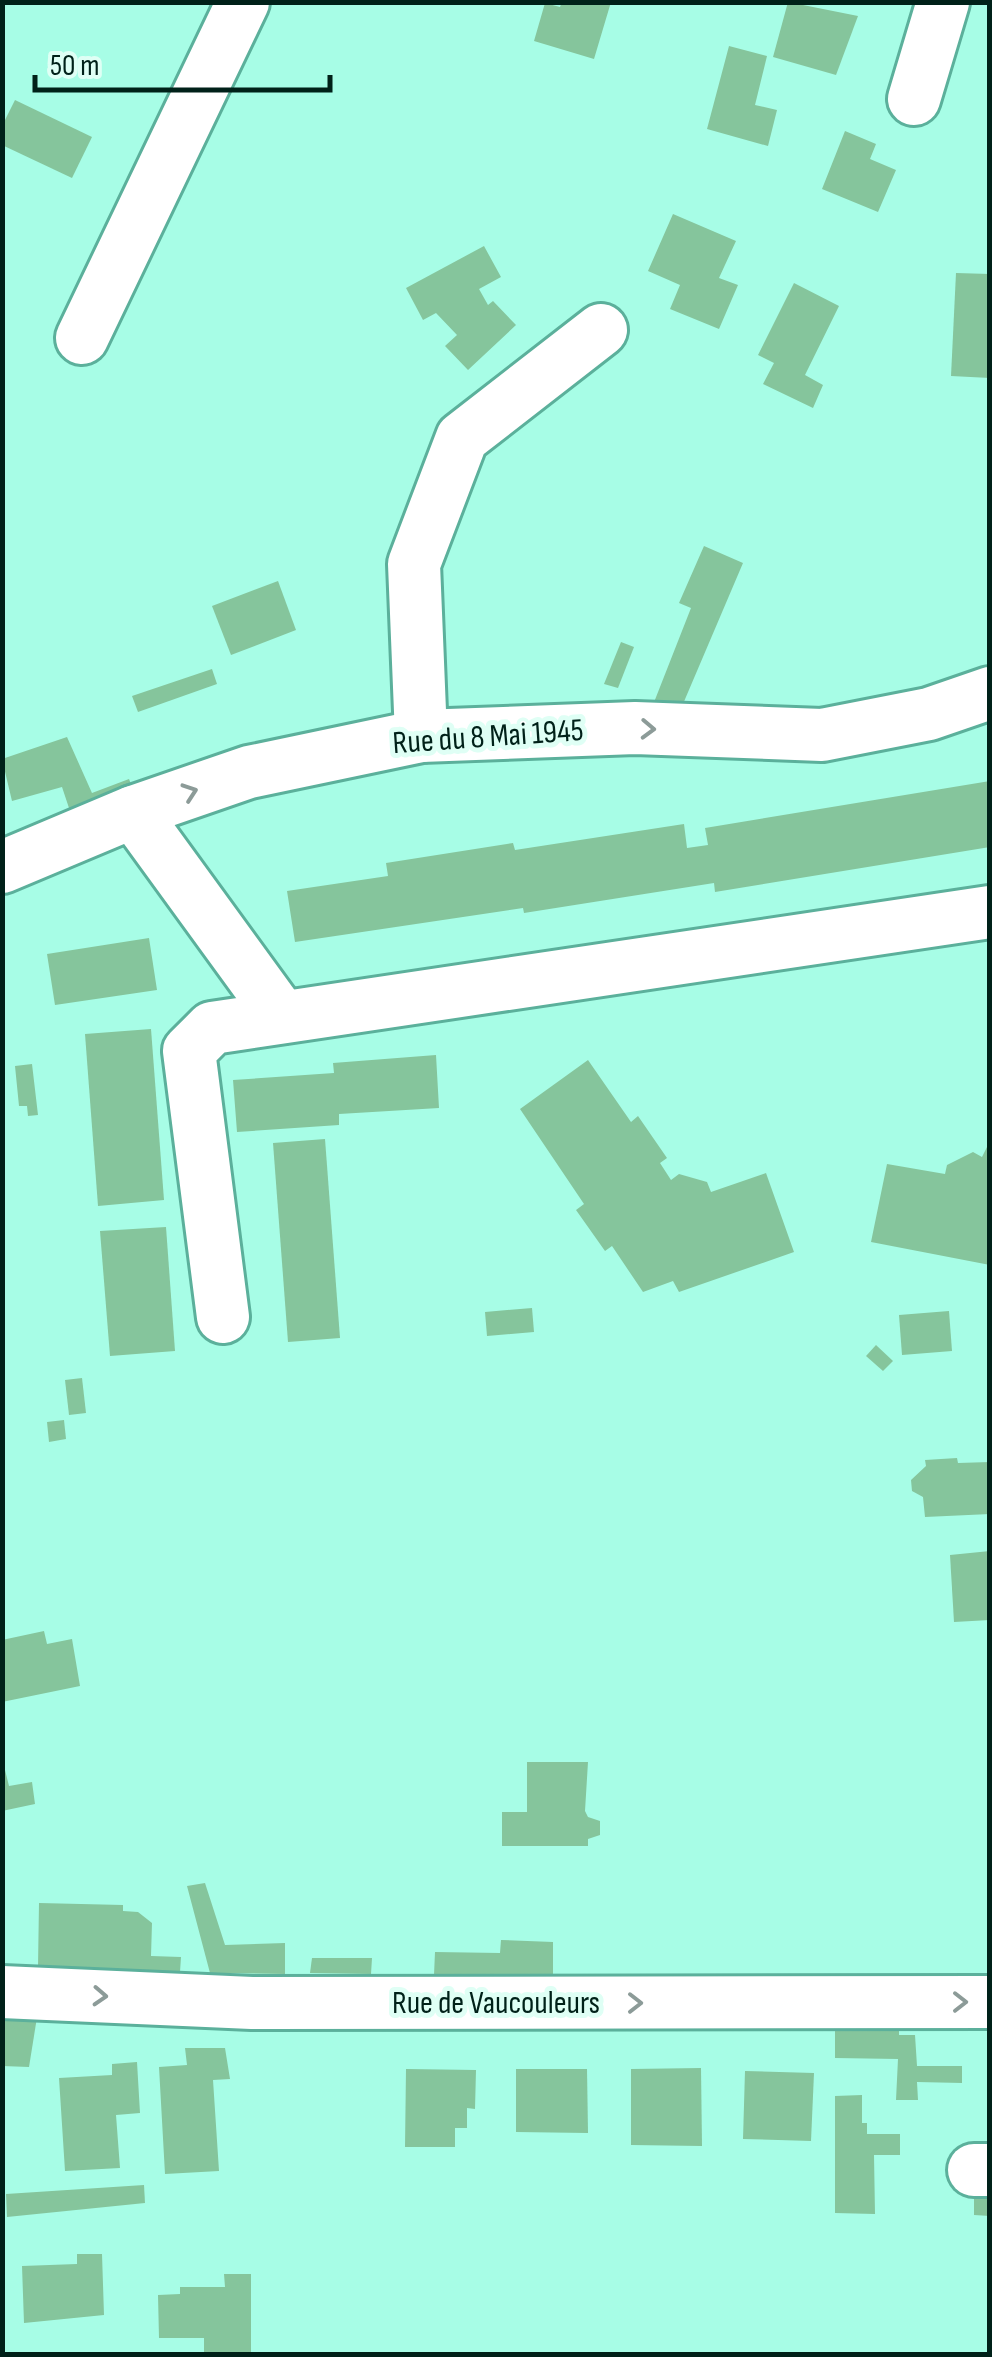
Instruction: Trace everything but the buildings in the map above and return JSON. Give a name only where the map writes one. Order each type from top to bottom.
[{"type":"street","points":[[82,338],[243,2]]},
{"type":"street","points":[[914,99],[943,2]]},
{"type":"street","points":[[421,736],[414,564],[462,438],[601,330]]},
{"type":"street","name":"Rue du 8 Mai 1945","points":[[2,867],[133,812],[248,772],[421,736],[635,728],[822,735],[929,714],[990,693]]},
{"type":"street","points":[[133,812],[282,1017]]},
{"type":"street","points":[[223,1316],[189,1051],[212,1028],[990,912]]},
{"type":"street","name":"Rue de Vaucouleurs","points":[[2,1992],[252,2003],[990,2002]]}]
